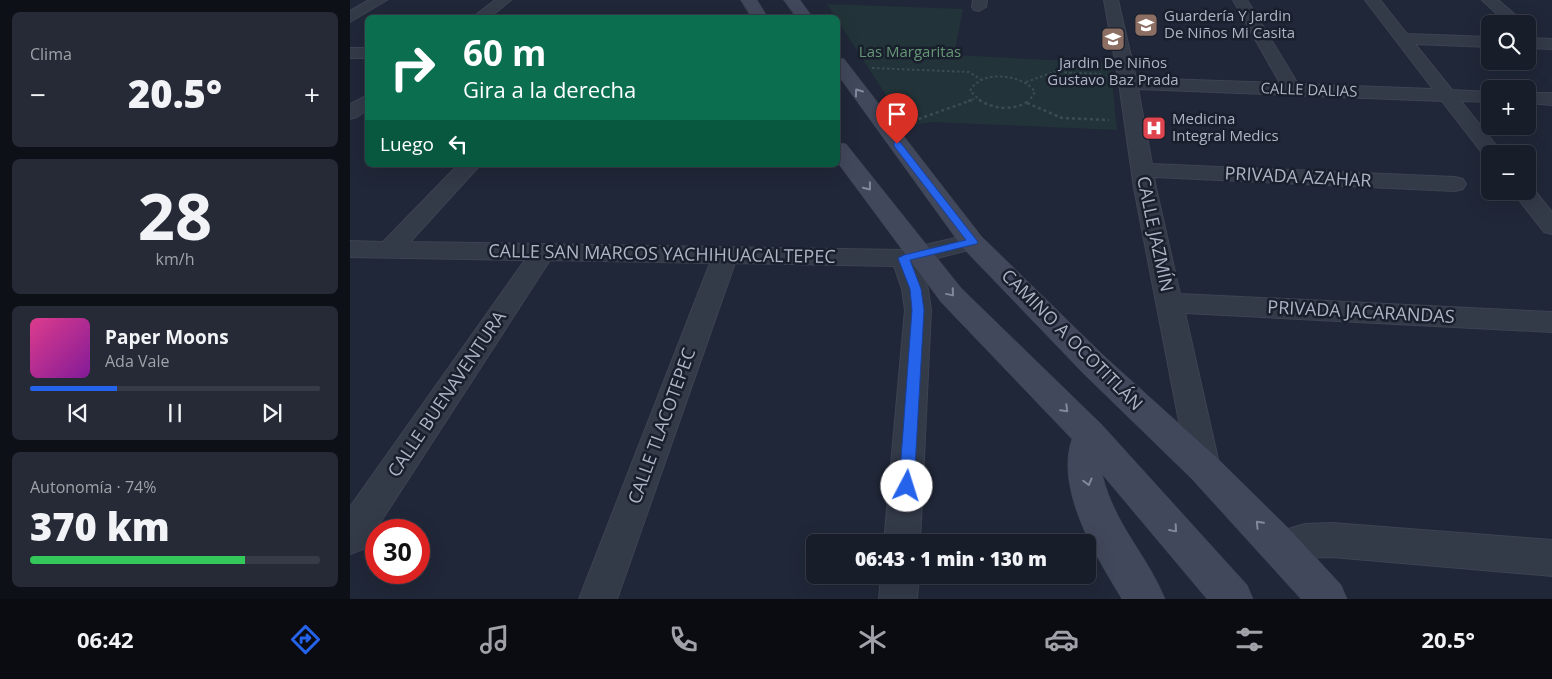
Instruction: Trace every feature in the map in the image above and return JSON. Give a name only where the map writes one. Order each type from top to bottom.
[{"type":"main road","points":[[749,0],[758,15]]},
{"type":"main road","points":[[792,0],[802,15]]},
{"type":"main road","name":"CAMINO A OCOTITLÁN","points":[[840,66],[972,242],[1094,365],[1204,468],[1281,547],[1327,599]]},
{"type":"main road","points":[[840,151],[912,256],[1090,435],[1233,599]]},
{"type":"main road","points":[[1090,435],[1084,456],[1085,470],[1100,521],[1119,559],[1145,599]]},
{"type":"street","points":[[350,17],[380,0]]},
{"type":"street","points":[[482,15],[504,0]]},
{"type":"street","name":"CALLE JAZMÍN","points":[[1112,0],[1118,79],[1142,170],[1204,468]]},
{"type":"street","points":[[1240,0],[1292,89]]},
{"type":"street","points":[[1372,0],[1486,145]]},
{"type":"street","points":[[1489,0],[1507,15]]},
{"type":"street","points":[[1404,39],[1481,42]]},
{"type":"street","points":[[350,53],[365,53]]},
{"type":"street","name":"CALLE DALIAS","points":[[1118,79],[1481,97]]},
{"type":"street","points":[[1536,98],[1552,99]]},
{"type":"street","points":[[350,114],[365,102]]},
{"type":"street","points":[[391,248],[468,167]]},
{"type":"street","name":"PRIVADA AZAHAR","points":[[1142,170],[1455,184]]},
{"type":"street","points":[[1530,200],[1552,227]]},
{"type":"street","name":"CALLE SAN MARCOS YACHIHUACALTEPEC","points":[[352,252],[391,248],[544,252],[912,256],[972,242]]},
{"type":"street","name":"CALLE BUENAVENTURA","points":[[350,537],[544,252]]},
{"type":"street","name":"CALLE TLACOTEPEC","points":[[598,599],[726,254]]},
{"type":"street","points":[[903,534],[918,310],[912,256]]},
{"type":"street","name":"PRIVADA JACARANDAS","points":[[1170,303],[1552,322]]},
{"type":"street","points":[[1281,547],[1294,542],[1332,540],[1552,558]]},
{"type":"street","points":[[898,599],[899,584]]},
{"type":"path","points":[[840,65],[969,72],[982,80]]},
{"type":"path","points":[[1026,82],[1035,92],[1033,98],[1027,103],[1004,108],[991,107],[974,99],[970,91],[973,85],[982,80],[1003,77],[1026,82],[1054,72],[1118,79]]},
{"type":"path","points":[[886,130],[974,99]]},
{"type":"path","points":[[1027,103],[1062,118],[1113,120]]},
{"type":"green space","name":"Las Margaritas","points":[[827,4],[963,9],[954,55],[1110,63],[1117,130],[933,122],[906,126],[840,24],[840,15],[834,15]]},
{"type":"place","name":"Guardería Y Jardin De Niños Mi Casita","points":[[1146,25]]},
{"type":"place","name":"Jardin De Niños Gustavo Baz Prada","points":[[1113,39]]},
{"type":"place","name":"Medicina Integral Medics","points":[[1154,128]]},
{"type":"route","points":[[897,144],[972,242],[904,258],[915,289],[918,310],[907,486]]}]
